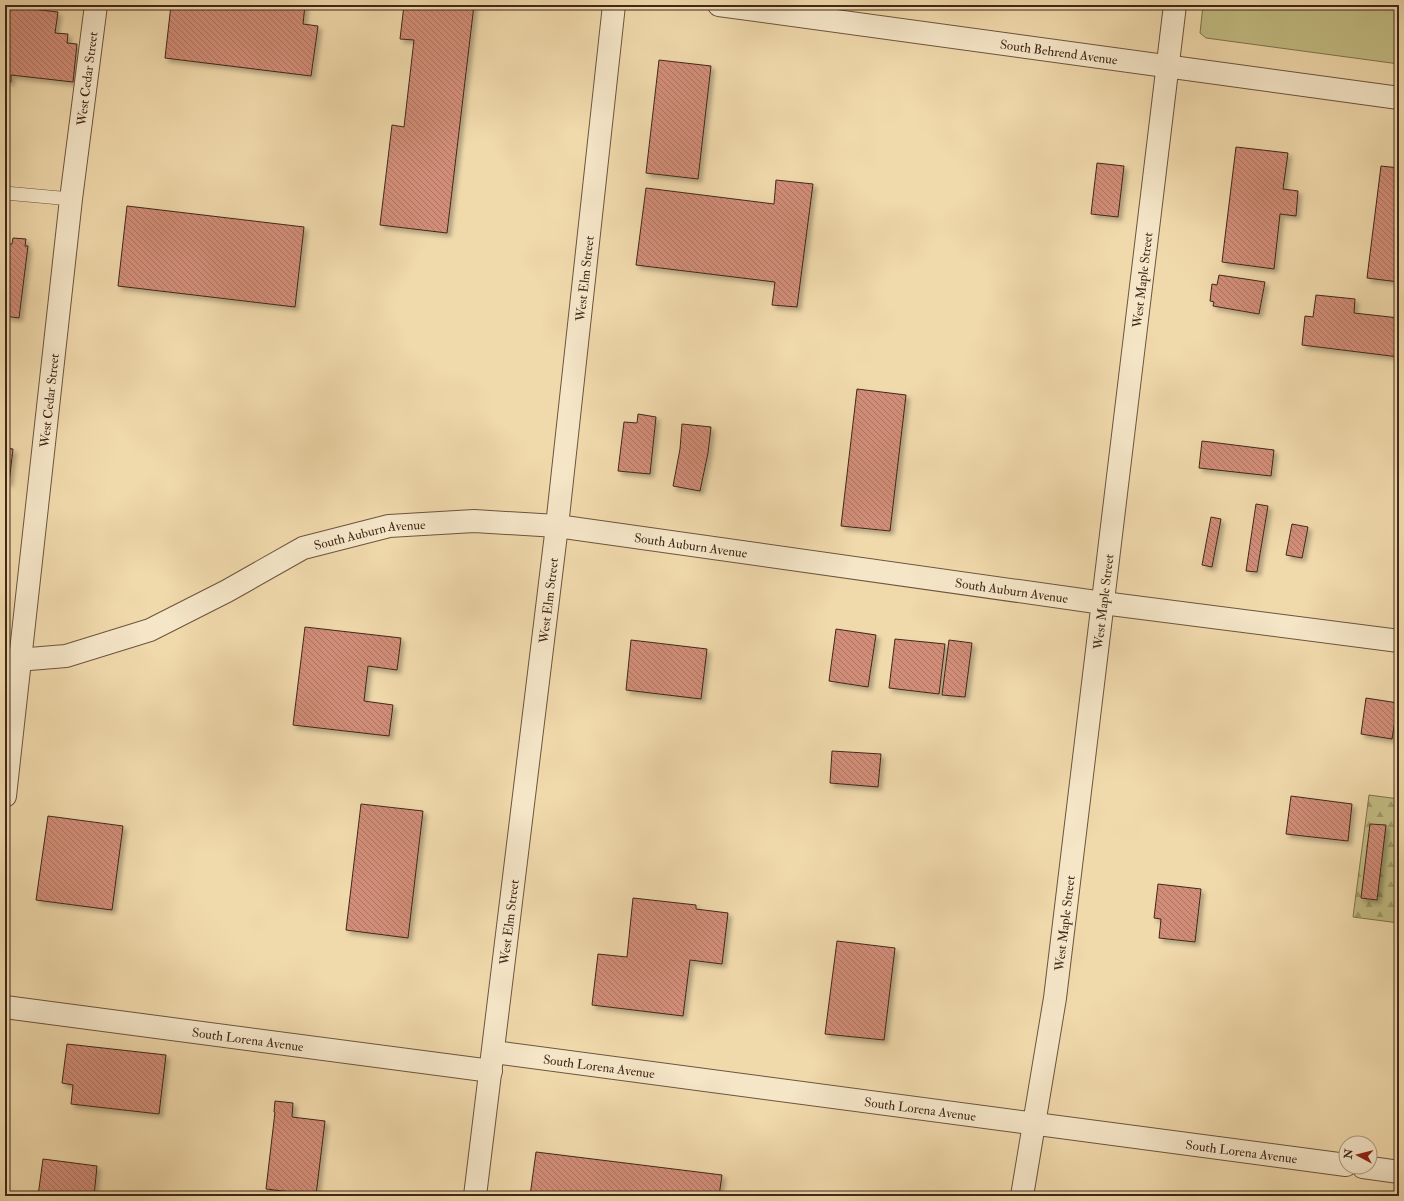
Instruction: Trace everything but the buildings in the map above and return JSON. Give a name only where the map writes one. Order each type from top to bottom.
[{"type":"street","name":"West Cedar Street","points":[[5,796],[13,661],[96,5]]},
{"type":"street","name":"West Elm Street","points":[[475,1196],[557,526],[614,5]]},
{"type":"street","name":"South Behrend Avenue","points":[[719,5],[1167,68],[1399,98]]},
{"type":"street","name":"West Maple Street","points":[[1022,1196],[1055,998],[1175,5]]},
{"type":"street","name":"South Auburn Avenue","points":[[13,661],[73,654],[150,630],[227,591],[303,548],[389,526],[474,521],[557,526],[1103,603],[1399,641]]},
{"type":"street","name":"South Lorena Avenue","points":[[5,1007],[1035,1123],[1338,1164]]},
{"type":"street","points":[[1378,1169],[1399,1172]]},
{"type":"lane","points":[[5,193],[71,200]]},
{"type":"green space","points":[[1203,5],[1399,5],[1399,64],[1206,38],[1200,33]]},
{"type":"green space","points":[[1369,795],[1399,799],[1399,923],[1353,917]]}]
